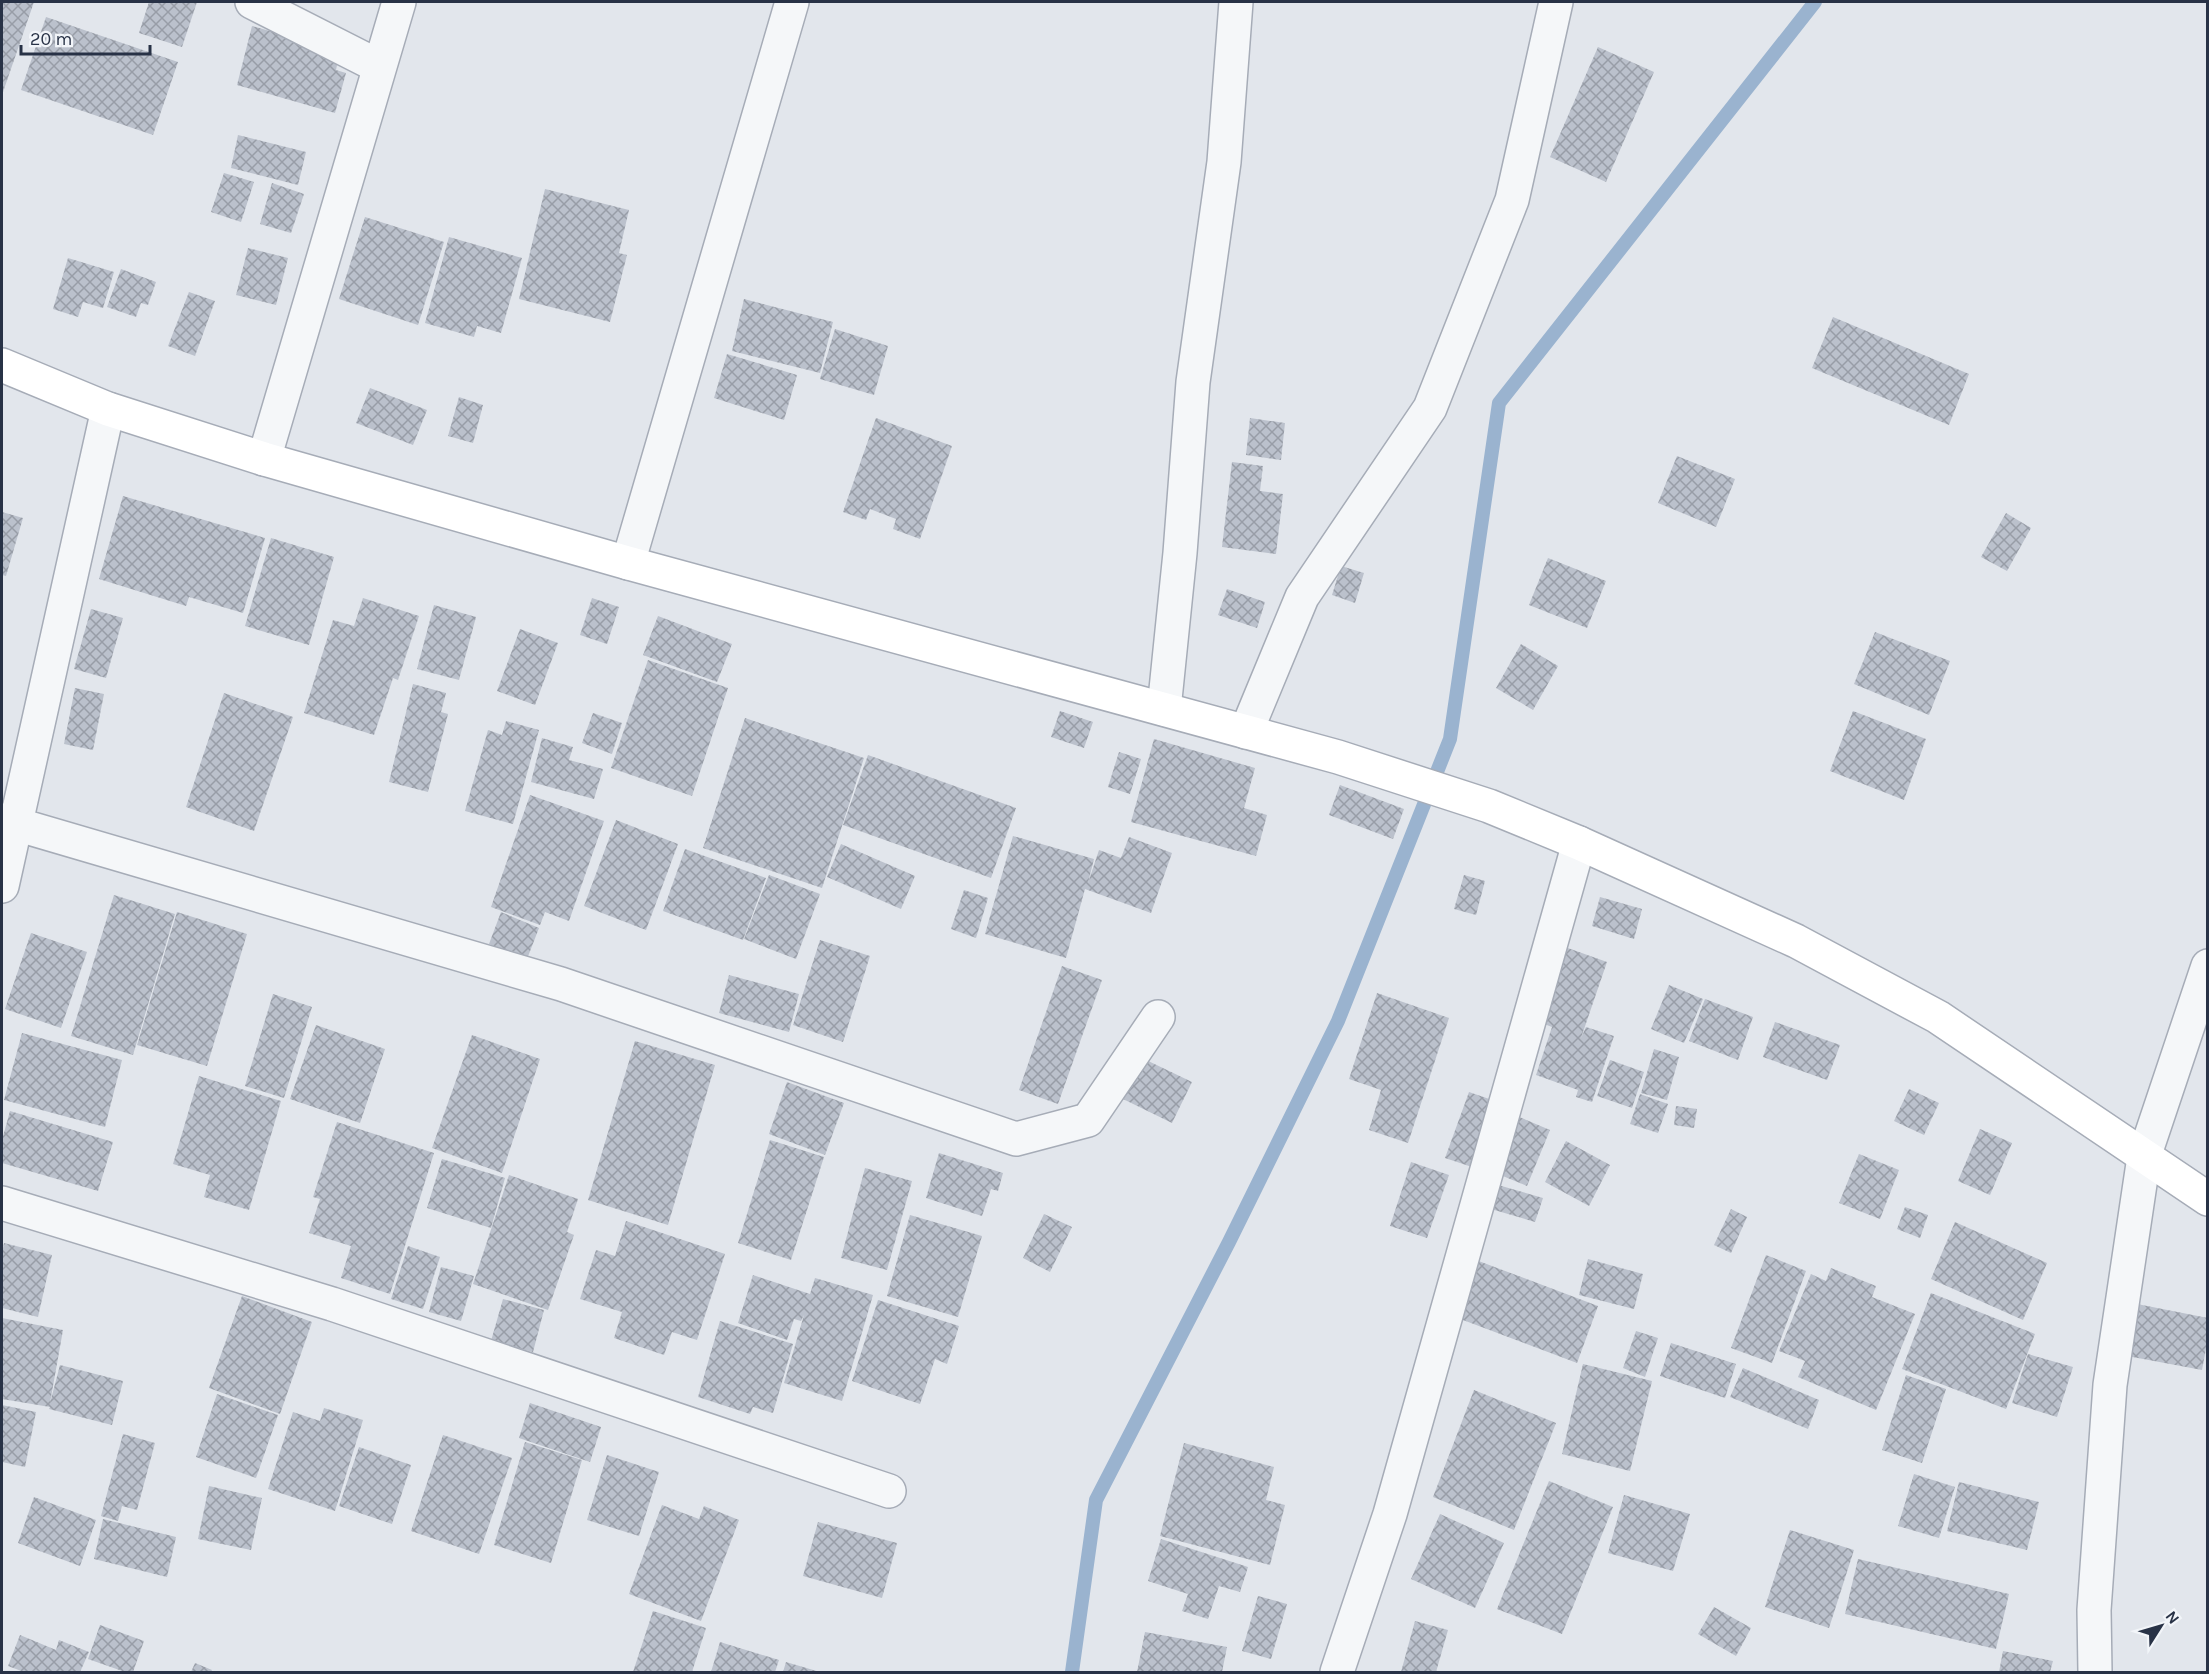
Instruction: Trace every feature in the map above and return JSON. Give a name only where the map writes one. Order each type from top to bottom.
[{"type":"street","points":[[252,2],[378,66]]},
{"type":"street","points":[[264,459],[378,66],[399,2]]},
{"type":"street","points":[[628,563],[792,2]]},
{"type":"street","points":[[1164,709],[1180,553],[1193,382],[1224,162],[1236,2]]},
{"type":"street","points":[[1246,732],[1302,597],[1430,408],[1512,200],[1556,2]]},
{"type":"street","points":[[2,365],[108,409],[264,459],[628,563],[1338,757],[1489,806],[1579,843],[1796,941],[1938,1017],[2208,1198]]},
{"type":"street","points":[[2,886],[8,822],[108,409]]},
{"type":"street","points":[[8,822],[561,984],[1017,1139],[1088,1120],[1158,1017]]},
{"type":"street","points":[[1337,1672],[1390,1514],[1579,843]]},
{"type":"street","points":[[2095,1672],[2094,1610],[2110,1385],[2144,1157],[2208,966]]},
{"type":"street","points":[[2,1203],[332,1304],[889,1491]]},
{"type":"building","points":[[2,2],[34,2],[2,95]]},
{"type":"building","points":[[149,2],[197,2],[182,47],[139,33]]},
{"type":"building","points":[[46,17],[178,62],[153,135],[21,90]]},
{"type":"building","points":[[252,26],[340,51],[336,70],[346,73],[335,113],[237,85]]},
{"type":"building","points":[[1598,47],[1654,72],[1606,182],[1550,157]]},
{"type":"building","points":[[238,135],[306,152],[298,185],[231,168]]},
{"type":"building","points":[[224,173],[254,182],[241,222],[211,212]]},
{"type":"building","points":[[272,183],[304,194],[291,233],[260,224]]},
{"type":"building","points":[[545,189],[629,210],[619,253],[627,255],[610,322],[519,299]]},
{"type":"building","points":[[365,217],[444,242],[418,325],[339,299]]},
{"type":"building","points":[[449,237],[522,258],[501,333],[477,326],[474,337],[425,323]]},
{"type":"building","points":[[248,248],[288,258],[276,305],[236,295]]},
{"type":"building","points":[[68,258],[114,272],[103,308],[83,302],[78,317],[53,309]]},
{"type":"building","points":[[121,269],[156,282],[148,305],[141,303],[136,317],[107,307]]},
{"type":"building","points":[[189,292],[215,301],[195,356],[168,346]]},
{"type":"building","points":[[744,299],[833,322],[820,373],[732,351]]},
{"type":"building","points":[[1833,317],[1969,374],[1949,425],[1812,368]]},
{"type":"building","points":[[835,329],[888,346],[874,395],[820,379]]},
{"type":"building","points":[[727,354],[797,375],[784,420],[714,398]]},
{"type":"building","points":[[370,388],[427,410],[413,445],[356,423]]},
{"type":"building","points":[[459,397],[483,405],[473,443],[448,436]]},
{"type":"building","points":[[876,418],[952,446],[920,539],[893,529],[896,519],[870,509],[866,520],[843,512]]},
{"type":"building","points":[[1250,418],[1285,423],[1281,460],[1246,455]]},
{"type":"building","points":[[1677,456],[1735,479],[1716,527],[1658,503]]},
{"type":"building","points":[[1232,462],[1263,466],[1260,491],[1283,494],[1276,554],[1222,547]]},
{"type":"building","points":[[123,496],[265,538],[243,613],[189,597],[186,606],[99,579]]},
{"type":"building","points":[[2,512],[23,518],[6,576],[2,575]]},
{"type":"building","points":[[2006,513],[2031,528],[2007,571],[1981,557]]},
{"type":"building","points":[[271,538],[334,557],[309,645],[245,626]]},
{"type":"building","points":[[1548,558],[1606,581],[1587,628],[1529,605]]},
{"type":"building","points":[[1341,566],[1364,573],[1355,603],[1332,595]]},
{"type":"building","points":[[1227,589],[1265,602],[1257,628],[1218,615]]},
{"type":"building","points":[[363,598],[419,616],[398,680],[393,678],[374,735],[304,713],[333,620],[354,626]]},
{"type":"building","points":[[592,598],[619,607],[607,644],[580,635]]},
{"type":"building","points":[[434,605],[476,617],[459,680],[417,669]]},
{"type":"building","points":[[91,609],[123,618],[106,678],[74,669]]},
{"type":"building","points":[[658,616],[732,644],[717,682],[643,655]]},
{"type":"building","points":[[520,629],[558,643],[535,705],[497,691]]},
{"type":"building","points":[[1875,632],[1950,661],[1929,715],[1854,684]]},
{"type":"building","points":[[1521,644],[1558,666],[1533,710],[1496,688]]},
{"type":"building","points":[[648,660],[728,688],[692,796],[611,768]]},
{"type":"building","points":[[413,684],[446,693],[441,712],[448,714],[428,792],[389,782]]},
{"type":"building","points":[[75,688],[104,694],[93,750],[64,744]]},
{"type":"building","points":[[224,693],[293,717],[254,831],[186,807]]},
{"type":"building","points":[[1060,711],[1093,722],[1084,748],[1051,737]]},
{"type":"building","points":[[1853,711],[1926,739],[1904,800],[1830,771]]},
{"type":"building","points":[[593,713],[622,723],[612,754],[582,743]]},
{"type":"building","points":[[745,718],[864,758],[822,888],[703,848]]},
{"type":"building","points":[[506,721],[539,730],[513,824],[465,811],[488,730],[502,735]]},
{"type":"building","points":[[542,738],[573,747],[569,760],[603,769],[594,799],[531,782]]},
{"type":"building","points":[[1154,739],[1255,768],[1244,808],[1267,815],[1256,856],[1131,822]]},
{"type":"building","points":[[1119,752],[1141,759],[1130,794],[1108,787]]},
{"type":"building","points":[[868,755],[1016,808],[991,878],[843,825]]},
{"type":"building","points":[[1340,785],[1404,809],[1393,839],[1329,815]]},
{"type":"building","points":[[530,795],[604,821],[569,921],[545,912],[540,925],[491,907]]},
{"type":"building","points":[[616,820],[678,844],[646,930],[584,906]]},
{"type":"building","points":[[1013,836],[1094,859],[1088,883],[1099,850],[1121,858],[1129,837],[1172,853],[1151,913],[1085,889],[1066,958],[985,934]]},
{"type":"building","points":[[841,844],[915,876],[901,909],[827,877]]},
{"type":"building","points":[[685,849],[766,878],[743,940],[663,911]]},
{"type":"building","points":[[769,875],[820,894],[796,959],[744,939]]},
{"type":"building","points":[[1464,875],[1485,881],[1476,915],[1454,909]]},
{"type":"building","points":[[964,890],[988,898],[976,938],[951,929]]},
{"type":"building","points":[[114,895],[175,914],[133,1055],[71,1036]]},
{"type":"building","points":[[1600,897],[1642,909],[1634,939],[1592,926]]},
{"type":"building","points":[[177,912],[247,934],[207,1066],[137,1045]]},
{"type":"building","points":[[501,912],[539,928],[527,959],[489,944]]},
{"type":"building","points":[[31,933],[87,952],[61,1028],[5,1009]]},
{"type":"building","points":[[820,940],[870,956],[843,1042],[793,1025]]},
{"type":"building","points":[[1565,947],[1607,962],[1581,1038],[1586,1027],[1614,1036],[1592,1102],[1576,1097],[1578,1090],[1536,1075],[1552,1027],[1539,1022]]},
{"type":"building","points":[[1062,966],[1102,980],[1058,1104],[1019,1090]]},
{"type":"building","points":[[729,975],[799,994],[789,1032],[719,1013]]},
{"type":"building","points":[[1669,985],[1703,999],[1684,1043],[1651,1029]]},
{"type":"building","points":[[1377,993],[1449,1018],[1408,1143],[1369,1130],[1381,1090],[1349,1079]]},
{"type":"building","points":[[273,994],[312,1007],[284,1098],[245,1086]]},
{"type":"building","points":[[1705,999],[1753,1017],[1738,1060],[1689,1041]]},
{"type":"building","points":[[1775,1022],[1840,1045],[1827,1080],[1763,1057]]},
{"type":"building","points":[[316,1025],[385,1049],[360,1123],[290,1099]]},
{"type":"building","points":[[22,1033],[122,1060],[105,1127],[4,1100]]},
{"type":"building","points":[[472,1035],[540,1059],[502,1173],[432,1148]]},
{"type":"building","points":[[635,1041],[715,1065],[668,1225],[588,1200]]},
{"type":"building","points":[[1654,1049],[1679,1057],[1667,1100],[1641,1093]]},
{"type":"building","points":[[1142,1058],[1192,1082],[1172,1123],[1123,1099]]},
{"type":"building","points":[[1610,1060],[1644,1072],[1632,1108],[1597,1096]]},
{"type":"building","points":[[199,1076],[281,1101],[249,1210],[204,1197],[210,1175],[173,1164]]},
{"type":"building","points":[[787,1082],[844,1103],[825,1155],[769,1134]]},
{"type":"building","points":[[1909,1089],[1939,1103],[1924,1135],[1894,1121]]},
{"type":"building","points":[[1469,1092],[1495,1101],[1472,1167],[1445,1158]]},
{"type":"building","points":[[1640,1094],[1668,1104],[1658,1133],[1630,1124]]},
{"type":"building","points":[[1676,1106],[1697,1109],[1694,1128],[1674,1125]]},
{"type":"building","points":[[10,1111],[113,1142],[98,1191],[2,1163],[2,1140]]},
{"type":"building","points":[[1517,1116],[1550,1130],[1527,1186],[1493,1172]]},
{"type":"building","points":[[337,1122],[434,1153],[390,1294],[341,1278],[351,1246],[309,1233],[320,1199],[313,1197]]},
{"type":"building","points":[[1980,1129],[2012,1143],[1990,1195],[1958,1181]]},
{"type":"building","points":[[770,1140],[824,1157],[791,1260],[738,1243]]},
{"type":"building","points":[[1566,1141],[1610,1165],[1589,1206],[1545,1182]]},
{"type":"building","points":[[939,1153],[1003,1173],[998,1191],[991,1189],[982,1216],[926,1198]]},
{"type":"building","points":[[1859,1154],[1899,1170],[1880,1219],[1839,1203]]},
{"type":"building","points":[[442,1159],[505,1178],[491,1228],[427,1208]]},
{"type":"building","points":[[1411,1162],[1449,1175],[1427,1238],[1390,1226]]},
{"type":"building","points":[[865,1168],[912,1181],[887,1270],[841,1258]]},
{"type":"building","points":[[509,1175],[578,1199],[567,1232],[574,1235],[548,1310],[473,1284]]},
{"type":"building","points":[[1498,1185],[1543,1198],[1535,1222],[1491,1209]]},
{"type":"building","points":[[1905,1207],[1928,1215],[1920,1238],[1897,1229]]},
{"type":"building","points":[[1731,1209],[1747,1217],[1731,1253],[1714,1245]]},
{"type":"building","points":[[1044,1214],[1072,1227],[1050,1272],[1023,1258]]},
{"type":"building","points":[[910,1215],[982,1236],[958,1317],[887,1296]]},
{"type":"building","points":[[626,1221],[725,1254],[697,1340],[672,1332],[664,1355],[614,1338],[622,1312],[580,1299],[596,1250],[615,1256]]},
{"type":"building","points":[[1955,1222],[2047,1263],[2023,1320],[1931,1279]]},
{"type":"building","points":[[4,1243],[52,1255],[38,1317],[2,1308]]},
{"type":"building","points":[[408,1246],[440,1257],[423,1309],[391,1299]]},
{"type":"building","points":[[1766,1255],[1806,1271],[1772,1363],[1731,1348]]},
{"type":"building","points":[[1588,1259],[1643,1274],[1634,1309],[1579,1295]]},
{"type":"building","points":[[1476,1260],[1598,1306],[1577,1363],[1455,1317]]},
{"type":"building","points":[[441,1267],[474,1276],[461,1321],[429,1312]]},
{"type":"building","points":[[1831,1268],[1876,1286],[1872,1297],[1915,1314],[1876,1410],[1798,1377],[1805,1361],[1779,1351],[1811,1274],[1826,1281]]},
{"type":"building","points":[[753,1275],[810,1294],[815,1278],[873,1295],[842,1401],[784,1383],[804,1315],[801,1321],[794,1319],[787,1340],[738,1323]]},
{"type":"building","points":[[1931,1293],[2035,1334],[2006,1409],[1902,1369]]},
{"type":"building","points":[[242,1296],[312,1322],[280,1414],[209,1388]]},
{"type":"building","points":[[503,1299],[544,1310],[533,1352],[491,1341]]},
{"type":"building","points":[[878,1300],[959,1326],[947,1364],[935,1359],[920,1404],[852,1381]]},
{"type":"building","points":[[2132,1303],[2208,1318],[2208,1338],[2202,1370],[2122,1355]]},
{"type":"building","points":[[2,1318],[63,1330],[50,1403],[60,1365],[123,1381],[112,1425],[49,1409],[50,1407],[2,1399]]},
{"type":"building","points":[[720,1321],[793,1344],[773,1413],[753,1407],[750,1414],[698,1397]]},
{"type":"building","points":[[1636,1331],[1658,1338],[1645,1377],[1623,1368]]},
{"type":"building","points":[[1671,1343],[1736,1364],[1725,1398],[1660,1376]]},
{"type":"building","points":[[2028,1354],[2073,1367],[2057,1417],[2012,1403]]},
{"type":"building","points":[[1583,1364],[1652,1381],[1630,1471],[1562,1454]]},
{"type":"building","points":[[1743,1368],[1819,1400],[1808,1429],[1730,1397]]},
{"type":"building","points":[[1906,1375],[1946,1389],[1922,1463],[1882,1450]]},
{"type":"building","points":[[1474,1390],[1556,1423],[1514,1530],[1433,1497]]},
{"type":"building","points":[[217,1394],[278,1415],[256,1478],[196,1457]]},
{"type":"building","points":[[530,1403],[601,1427],[590,1462],[519,1438]]},
{"type":"building","points":[[2,1405],[36,1412],[25,1467],[2,1462]]},
{"type":"building","points":[[324,1408],[363,1420],[335,1511],[268,1489],[293,1412],[320,1421]]},
{"type":"building","points":[[123,1434],[155,1443],[137,1510],[122,1506],[118,1521],[101,1516]]},
{"type":"building","points":[[443,1435],[512,1458],[479,1554],[411,1531]]},
{"type":"building","points":[[525,1442],[582,1460],[551,1563],[494,1545]]},
{"type":"building","points":[[1184,1443],[1274,1467],[1266,1500],[1285,1505],[1270,1565],[1160,1536]]},
{"type":"building","points":[[359,1447],[411,1465],[392,1524],[339,1506]]},
{"type":"building","points":[[607,1455],[659,1472],[639,1536],[587,1520]]},
{"type":"building","points":[[1914,1474],[1955,1487],[1939,1538],[1898,1526]]},
{"type":"building","points":[[1549,1481],[1613,1507],[1562,1634],[1497,1609]]},
{"type":"building","points":[[1959,1482],[2039,1502],[2027,1550],[1947,1531]]},
{"type":"building","points":[[209,1486],[262,1498],[251,1550],[198,1539]]},
{"type":"building","points":[[1624,1495],[1690,1514],[1673,1571],[1608,1553]]},
{"type":"building","points":[[34,1497],[96,1520],[80,1566],[18,1543]]},
{"type":"building","points":[[662,1505],[699,1519],[704,1506],[739,1520],[701,1621],[629,1594]]},
{"type":"building","points":[[1440,1514],[1504,1543],[1475,1608],[1411,1579]]},
{"type":"building","points":[[103,1519],[176,1537],[167,1577],[94,1559]]},
{"type":"building","points":[[818,1522],[897,1543],[882,1598],[803,1576]]},
{"type":"building","points":[[1790,1530],[1854,1550],[1829,1628],[1765,1607]]},
{"type":"building","points":[[1161,1539],[1248,1567],[1240,1592],[1219,1586],[1208,1619],[1182,1611],[1188,1594],[1148,1581]]},
{"type":"building","points":[[1858,1559],[2009,1594],[1996,1649],[1845,1614]]},
{"type":"building","points":[[1258,1596],[1287,1604],[1271,1659],[1242,1651]]},
{"type":"building","points":[[1714,1607],[1751,1628],[1736,1656],[1698,1634]]},
{"type":"building","points":[[653,1611],[706,1628],[692,1672],[633,1672]]},
{"type":"building","points":[[1415,1621],[1448,1630],[1436,1672],[1401,1672]]},
{"type":"building","points":[[100,1625],[144,1641],[133,1672],[125,1672],[88,1659]]},
{"type":"building","points":[[1145,1632],[1227,1647],[1222,1672],[1137,1672]]},
{"type":"building","points":[[20,1635],[56,1650],[59,1640],[89,1652],[80,1672],[24,1672],[8,1666]]},
{"type":"building","points":[[720,1642],[779,1660],[775,1672],[711,1672]]},
{"type":"building","points":[[2003,1651],[2053,1661],[2050,1672],[1999,1672]]},
{"type":"building","points":[[786,1662],[820,1672],[783,1672]]},
{"type":"building","points":[[195,1663],[212,1670],[211,1672],[191,1672]]},
{"type":"waterway","points":[[1072,1672],[1096,1500],[1229,1242],[1338,1021],[1450,739],[1499,403],[1815,2]]}]
